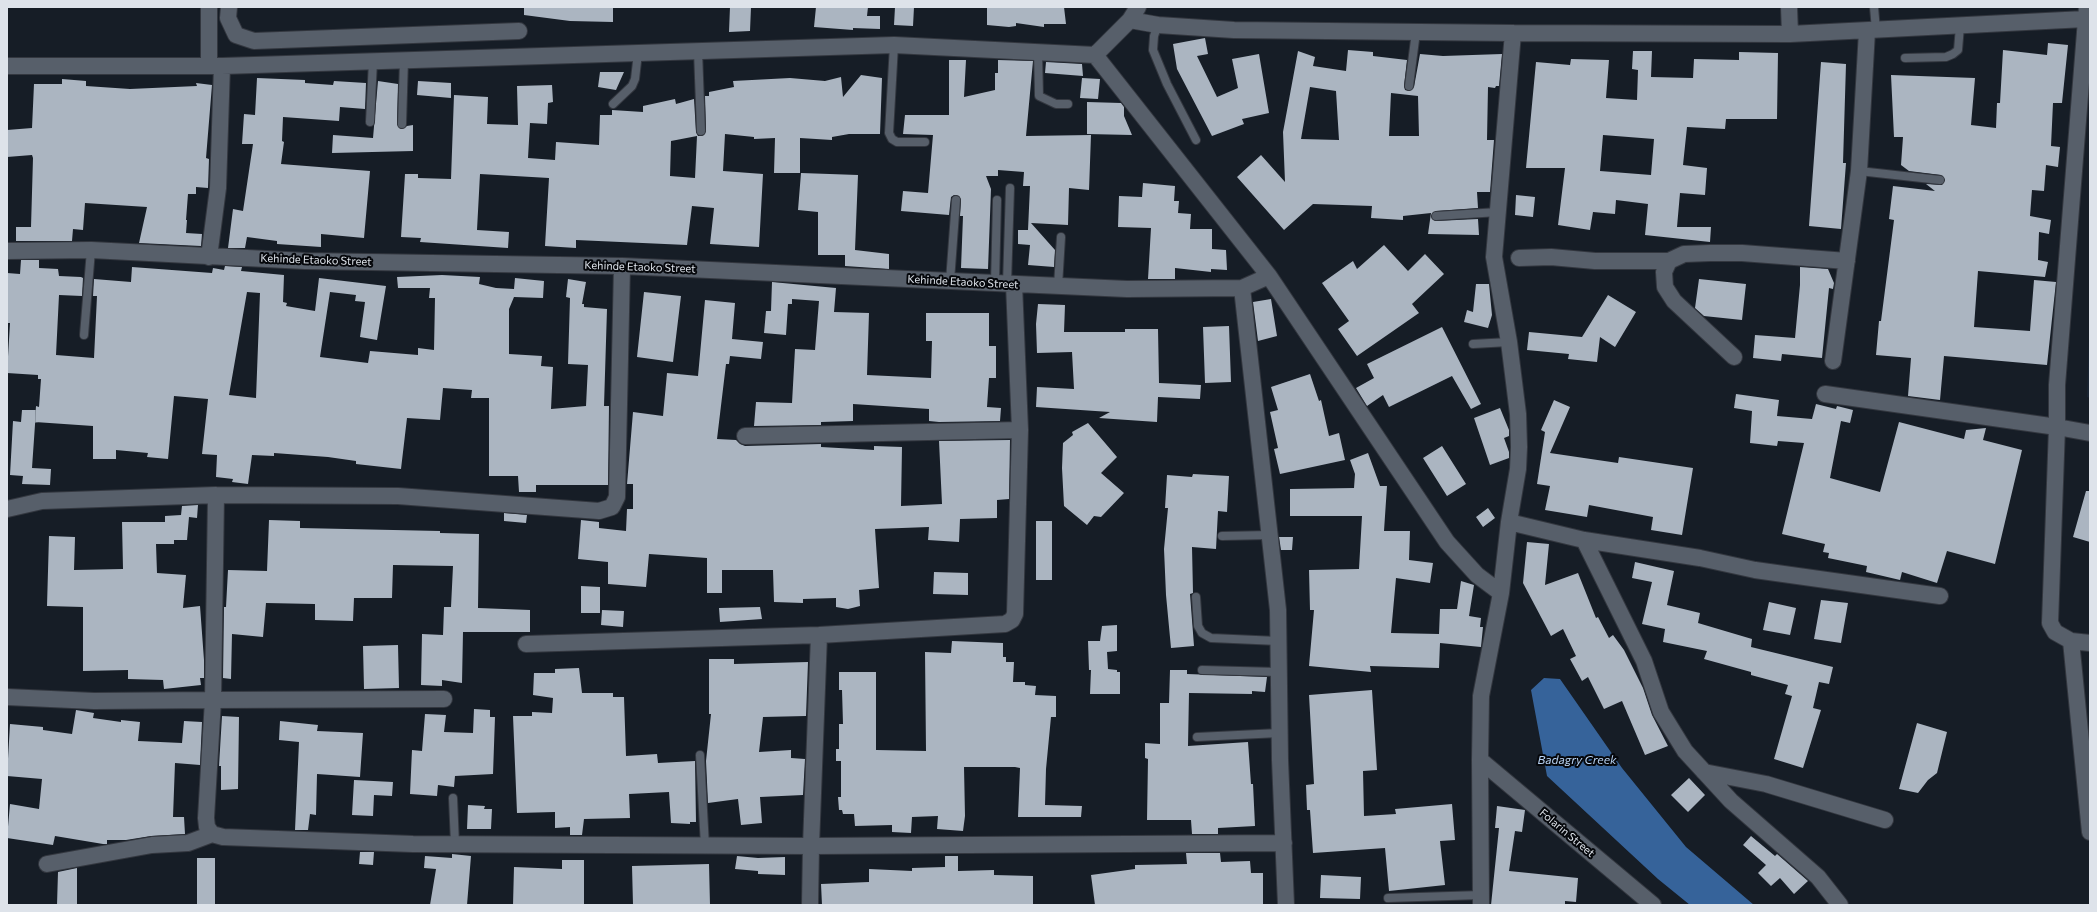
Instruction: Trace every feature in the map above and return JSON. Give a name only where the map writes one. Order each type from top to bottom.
[{"type":"street","points":[[209,7],[215,65],[218,188],[209,258]]},
{"type":"street","points":[[229,7],[228,18],[236,35],[254,42],[519,31]]},
{"type":"street","points":[[1789,7],[1790,34]]},
{"type":"street","points":[[1095,55],[1134,13],[1158,25],[1234,30],[1790,34],[1960,26],[2086,13],[2057,385],[2057,427],[2050,623],[2055,632],[2071,640],[2090,643]]},
{"type":"street","points":[[1833,361],[1859,171],[1872,30]]},
{"type":"street","points":[[1481,900],[1481,696],[1501,593],[1509,522],[1518,469],[1519,447],[1518,414],[1509,342],[1494,257],[1513,33]]},
{"type":"street","points":[[7,66],[215,65],[894,45],[1095,55],[1269,276],[1447,542],[1477,575],[1501,593]]},
{"type":"street","name":"Kehinde Etaoko Street","points":[[7,251],[91,250],[209,258],[622,266],[1005,284],[1127,288],[1242,288],[1269,276]]},
{"type":"street","points":[[1519,258],[1551,258],[1595,261],[1670,261],[1684,254],[1716,253],[1847,261]]},
{"type":"street","points":[[1670,261],[1664,272],[1665,288],[1674,301],[1734,357]]},
{"type":"street","points":[[7,509],[57,500],[216,495],[398,496],[599,511],[612,507],[617,497],[622,266]]},
{"type":"street","points":[[526,644],[819,635],[1005,624],[1012,620],[1015,614],[1020,430],[1005,284]]},
{"type":"street","points":[[1242,288],[1278,610],[1279,732],[1286,905]]},
{"type":"street","points":[[1824,394],[2090,433]]},
{"type":"street","points":[[745,436],[1020,430]]},
{"type":"street","points":[[212,834],[207,827],[206,818],[213,700],[216,495]]},
{"type":"street","points":[[1509,522],[1584,540],[1700,558],[1755,570],[1940,596]]},
{"type":"street","points":[[1584,540],[1644,661],[1660,712],[1685,751],[1731,801],[1818,877],[1840,905]]},
{"type":"street","points":[[810,905],[819,635]]},
{"type":"street","points":[[2071,640],[2090,832]]},
{"type":"street","points":[[7,697],[94,701],[444,698]]},
{"type":"street","name":"Folarin Street","points":[[1480,760],[1654,905]]},
{"type":"street","points":[[1704,772],[1766,784],[1885,820]]},
{"type":"street","points":[[47,864],[152,845],[188,843],[212,834],[223,837],[455,844],[811,846],[1284,843]]},
{"type":"lane","points":[[1872,30],[1874,7]]},
{"type":"lane","points":[[1158,25],[1154,36],[1153,50],[1167,84],[1196,140]]},
{"type":"lane","points":[[1905,58],[1946,58],[1954,54],[1958,50],[1960,26]]},
{"type":"lane","points":[[1409,86],[1416,32]]},
{"type":"lane","points":[[894,45],[889,133],[892,139],[896,142],[925,142]]},
{"type":"lane","points":[[698,51],[701,131]]},
{"type":"lane","points":[[1038,52],[1039,96],[1056,104],[1068,104]]},
{"type":"lane","points":[[613,104],[632,86],[635,79],[638,53]]},
{"type":"lane","points":[[402,124],[404,60]]},
{"type":"lane","points":[[370,122],[373,61]]},
{"type":"lane","points":[[1859,171],[1940,180]]},
{"type":"lane","points":[[1005,284],[1010,188]]},
{"type":"lane","points":[[950,281],[956,200]]},
{"type":"lane","points":[[997,200],[1005,284]]},
{"type":"lane","points":[[1436,216],[1498,212]]},
{"type":"lane","points":[[1058,286],[1061,237]]},
{"type":"lane","points":[[84,335],[91,250]]},
{"type":"lane","points":[[1473,344],[1509,342]]},
{"type":"lane","points":[[1222,536],[1270,535]]},
{"type":"lane","points":[[1196,597],[1198,626],[1202,633],[1211,638],[1278,641]]},
{"type":"lane","points":[[1202,670],[1278,672]]},
{"type":"lane","points":[[1198,737],[1279,732]]},
{"type":"lane","points":[[700,755],[706,846]]},
{"type":"lane","points":[[452,798],[455,844]]},
{"type":"lane","points":[[1388,898],[1481,900]]},
{"type":"shaded area","points":[[2090,309],[2090,398],[2087,397]]},
{"type":"water","name":"Badagry Creek","points":[[1544,678],[1560,679],[1622,768],[1686,847],[1754,905],[1690,905],[1658,879],[1547,776],[1531,690]]},
{"type":"building","points":[[524,7],[613,7],[613,22],[570,21],[524,15]]},
{"type":"building","points":[[730,7],[751,7],[750,31],[729,32]]},
{"type":"building","points":[[816,7],[868,7],[867,16],[880,16],[880,29],[853,28],[853,30],[814,27]]},
{"type":"building","points":[[895,7],[914,7],[913,26],[894,25]]},
{"type":"building","points":[[987,7],[1064,7],[1066,24],[1044,24],[1044,27],[1016,23],[1016,26],[1009,27],[987,25]]},
{"type":"building","points":[[1205,38],[1208,54],[1197,56],[1217,97],[1238,88],[1232,59],[1259,54],[1269,113],[1242,119],[1244,124],[1212,136],[1177,69],[1173,44]]},
{"type":"building","points":[[2048,43],[2068,45],[2062,103],[2053,103],[2051,146],[2060,147],[2058,167],[2046,165],[2044,191],[2032,190],[2030,216],[2051,220],[2049,234],[2039,232],[2038,260],[2048,262],[2045,277],[1978,271],[1974,327],[2030,331],[2034,280],[2056,282],[2047,365],[1944,356],[1940,400],[1908,396],[1911,358],[1876,355],[1879,321],[1881,321],[1894,220],[1889,219],[1893,186],[1935,191],[1926,184],[1942,185],[1945,180],[1941,175],[1909,171],[1901,165],[1903,137],[1894,137],[1891,75],[1975,78],[1971,125],[1996,128],[1997,103],[2000,103],[2003,50],[2047,55]]},
{"type":"building","points":[[1348,50],[1373,52],[1373,56],[1407,60],[1404,86],[1405,90],[1409,91],[1414,87],[1420,54],[1443,56],[1502,54],[1499,86],[1496,86],[1495,88],[1488,87],[1487,140],[1494,140],[1490,192],[1477,192],[1478,208],[1436,211],[1431,216],[1432,219],[1436,221],[1478,219],[1479,235],[1428,234],[1431,213],[1403,216],[1403,220],[1371,218],[1372,206],[1313,204],[1284,230],[1237,177],[1261,155],[1285,182],[1283,132],[1298,51],[1315,57],[1313,66],[1346,71]],"holes":[[[1310,87],[1336,91],[1339,140],[1301,139]],[[1391,93],[1418,96],[1419,136],[1389,136]]]},
{"type":"building","points":[[1633,51],[1652,51],[1651,77],[1693,78],[1694,59],[1739,60],[1739,52],[1778,53],[1777,119],[1726,119],[1725,129],[1687,127],[1683,165],[1707,168],[1705,195],[1680,193],[1677,227],[1711,227],[1710,242],[1645,235],[1648,204],[1616,200],[1615,214],[1593,212],[1590,230],[1558,225],[1565,168],[1526,168],[1536,62],[1570,65],[1571,59],[1609,60],[1606,98],[1637,100],[1638,70],[1632,69]],"holes":[[[1603,135],[1654,139],[1651,175],[1600,171]]]},
{"type":"building","points":[[949,60],[966,60],[964,97],[995,90],[995,73],[998,73],[998,60],[1033,61],[1026,136],[1091,135],[1089,190],[1069,188],[1068,225],[1031,223],[1055,250],[1054,267],[1028,265],[1030,245],[1018,244],[1018,230],[1028,230],[1030,186],[1023,186],[1024,172],[998,170],[998,176],[986,176],[991,189],[988,269],[961,268],[963,216],[960,216],[961,200],[959,196],[954,195],[951,197],[949,215],[901,211],[903,191],[928,193],[933,135],[903,134],[905,115],[949,115]]},
{"type":"building","points":[[1046,62],[1082,64],[1083,76],[1045,73]]},
{"type":"building","points":[[1821,62],[1846,64],[1843,163],[1846,163],[1841,229],[1809,226]]},
{"type":"building","points":[[600,72],[624,72],[616,90],[598,87]]},
{"type":"building","points":[[861,75],[882,78],[880,134],[849,134],[832,137],[832,140],[800,138],[800,173],[774,173],[775,138],[754,139],[754,137],[725,134],[723,171],[763,174],[759,247],[710,244],[714,208],[692,206],[687,245],[576,240],[576,248],[545,246],[549,178],[480,174],[477,230],[509,232],[508,248],[420,242],[421,238],[401,237],[405,174],[418,174],[418,178],[451,179],[454,95],[488,97],[487,124],[518,125],[517,86],[552,85],[553,102],[548,103],[547,124],[530,123],[528,158],[555,160],[556,142],[599,145],[600,115],[612,115],[612,110],[643,112],[643,106],[675,99],[676,104],[694,99],[696,132],[698,136],[702,136],[706,131],[705,96],[709,96],[709,92],[734,87],[733,81],[790,78],[825,81],[841,77],[843,97]],"holes":[[[697,136],[695,178],[670,176],[671,141]]]},
{"type":"building","points":[[257,78],[305,80],[305,83],[333,85],[334,81],[366,83],[365,109],[340,107],[339,121],[283,117],[282,141],[284,142],[281,164],[370,171],[364,238],[321,234],[321,247],[277,244],[277,241],[247,237],[245,248],[228,248],[233,209],[243,211],[253,144],[242,144],[244,114],[255,115]]},
{"type":"building","points":[[1082,78],[1100,79],[1098,99],[1080,98]]},
{"type":"building","points":[[62,79],[86,81],[86,86],[130,89],[197,86],[196,83],[212,85],[206,158],[209,159],[208,188],[196,187],[196,194],[188,194],[186,220],[186,233],[202,234],[201,246],[139,243],[147,207],[85,203],[83,230],[73,229],[72,241],[16,241],[16,227],[31,227],[33,158],[32,155],[7,157],[7,130],[32,128],[34,84],[62,84]]},
{"type":"building","points":[[378,81],[398,84],[397,124],[401,129],[413,125],[413,151],[332,153],[333,135],[373,138]]},
{"type":"building","points":[[418,81],[451,83],[451,98],[417,95]]},
{"type":"building","points":[[1087,102],[1121,103],[1124,107],[1124,116],[1132,135],[1087,134]]},
{"type":"building","points":[[801,173],[858,175],[855,250],[889,254],[889,269],[845,266],[845,255],[818,255],[818,212],[798,210]]},
{"type":"building","points":[[1143,183],[1175,186],[1174,201],[1179,201],[1178,213],[1191,214],[1190,229],[1212,229],[1212,249],[1226,250],[1227,270],[1211,269],[1211,272],[1175,268],[1175,279],[1148,279],[1151,228],[1118,227],[1119,196],[1142,197]]},
{"type":"building","points":[[1516,195],[1535,197],[1533,217],[1515,215]]},
{"type":"building","points":[[1384,245],[1408,271],[1425,254],[1444,274],[1412,304],[1419,313],[1357,356],[1338,329],[1349,321],[1322,283],[1353,261],[1357,269]]},
{"type":"building","points":[[21,260],[39,260],[39,268],[58,269],[59,276],[83,278],[82,296],[59,295],[56,355],[94,358],[97,296],[93,296],[94,279],[131,282],[132,267],[212,273],[213,268],[224,270],[225,266],[242,267],[241,271],[284,275],[283,302],[287,303],[286,306],[315,311],[319,278],[386,286],[377,340],[360,337],[365,302],[355,301],[356,295],[330,292],[320,357],[368,363],[370,351],[418,355],[418,348],[434,350],[435,298],[429,298],[430,288],[398,288],[397,277],[442,275],[480,277],[479,284],[496,288],[514,289],[515,278],[544,281],[543,298],[514,297],[509,309],[509,354],[542,356],[541,366],[553,367],[551,409],[586,406],[588,365],[568,364],[570,298],[566,297],[568,279],[586,282],[582,304],[584,304],[584,307],[607,309],[604,406],[609,406],[608,485],[536,485],[536,492],[519,492],[518,476],[489,476],[489,398],[471,398],[472,390],[443,388],[440,420],[407,418],[401,469],[356,464],[356,461],[328,457],[274,453],[274,456],[252,455],[248,484],[232,482],[233,479],[216,477],[217,455],[202,454],[208,399],[174,396],[168,459],[147,457],[148,453],[116,450],[116,459],[93,459],[93,426],[35,422],[36,406],[39,407],[41,379],[38,379],[38,375],[7,373],[10,323],[7,323],[7,273],[20,274]],"holes":[[[247,292],[260,293],[256,398],[229,395]]]},
{"type":"building","points":[[1800,267],[1828,269],[1834,283],[1833,289],[1829,288],[1822,358],[1782,354],[1781,361],[1753,358],[1755,335],[1795,338],[1800,285]]},
{"type":"building","points":[[1699,279],[1746,284],[1742,320],[1704,316],[1695,308]]},
{"type":"building","points":[[772,282],[836,288],[834,312],[869,313],[867,375],[931,378],[932,341],[926,341],[926,313],[989,313],[989,346],[996,346],[996,378],[989,378],[987,407],[1001,408],[1000,421],[929,421],[929,409],[853,404],[853,421],[821,422],[821,425],[754,426],[756,402],[792,403],[795,349],[815,350],[819,301],[792,299],[792,304],[788,304],[786,335],[764,333],[766,311],[771,311]]},
{"type":"building","points":[[1476,284],[1489,284],[1492,315],[1488,328],[1464,322],[1467,310],[1473,312]]},
{"type":"building","points":[[644,292],[681,296],[673,362],[637,357]]},
{"type":"building","points":[[1608,295],[1636,312],[1615,347],[1600,337],[1597,362],[1568,359],[1569,354],[1527,350],[1529,332],[1582,337]]},
{"type":"building","points":[[1271,299],[1277,336],[1258,341],[1253,302]]},
{"type":"building","points":[[705,300],[735,303],[732,339],[763,342],[761,359],[730,356],[729,364],[726,364],[717,439],[736,440],[745,446],[821,444],[821,447],[874,450],[874,446],[902,447],[901,506],[942,504],[939,441],[1010,440],[1009,499],[997,500],[997,518],[960,519],[959,542],[928,540],[929,527],[875,529],[879,588],[859,590],[860,606],[848,609],[836,607],[836,598],[803,599],[803,603],[774,602],[773,570],[722,570],[722,593],[707,593],[707,558],[649,554],[646,587],[608,584],[608,562],[578,559],[581,520],[599,522],[599,528],[626,531],[627,509],[633,509],[633,484],[627,484],[633,412],[663,416],[667,373],[698,376]]},
{"type":"building","points":[[1038,304],[1065,305],[1064,332],[1125,332],[1125,329],[1158,329],[1159,383],[1201,385],[1200,399],[1158,397],[1157,422],[1099,418],[1110,412],[1036,407],[1037,387],[1074,389],[1072,352],[1037,353],[1036,324]]},
{"type":"building","points":[[1229,326],[1231,382],[1205,383],[1203,327]]},
{"type":"building","points":[[1442,327],[1481,404],[1471,409],[1452,376],[1389,407],[1383,395],[1367,406],[1356,388],[1374,378],[1367,364]]},
{"type":"building","points":[[1310,374],[1319,401],[1321,400],[1329,436],[1339,433],[1345,460],[1280,474],[1274,449],[1278,448],[1270,412],[1278,410],[1271,387]]},
{"type":"building","points":[[1736,394],[1779,400],[1777,416],[1812,419],[1816,404],[1836,409],[1837,406],[1853,410],[1850,423],[1841,421],[1830,478],[1880,492],[1899,422],[1964,439],[1966,430],[1986,428],[1983,440],[2022,450],[1995,564],[1947,551],[1937,583],[1902,572],[1900,580],[1866,572],[1867,566],[1828,558],[1829,553],[1823,552],[1825,544],[1782,534],[1804,443],[1778,441],[1777,446],[1750,443],[1752,411],[1734,408]]},
{"type":"building","points":[[1554,400],[1570,407],[1550,453],[1618,463],[1619,457],[1693,468],[1682,535],[1651,530],[1653,517],[1589,505],[1587,517],[1545,510],[1550,486],[1537,484],[1545,432],[1541,430]]},
{"type":"building","points":[[1500,408],[1509,430],[1509,436],[1504,438],[1509,452],[1509,458],[1490,465],[1474,418]]},
{"type":"building","points":[[22,410],[36,410],[32,468],[51,469],[50,485],[22,484],[23,476],[10,475],[13,421],[21,422]]},
{"type":"building","points":[[1088,423],[1117,457],[1101,473],[1124,493],[1101,517],[1094,516],[1087,525],[1064,506],[1062,468],[1063,443],[1073,435],[1072,432]]},
{"type":"building","points":[[1442,446],[1466,484],[1447,496],[1423,458]]},
{"type":"building","points":[[1368,453],[1380,486],[1387,486],[1384,531],[1410,531],[1409,560],[1433,563],[1430,583],[1396,578],[1391,633],[1439,634],[1440,609],[1457,609],[1461,581],[1474,585],[1469,616],[1481,618],[1480,627],[1483,627],[1481,647],[1440,643],[1439,668],[1370,666],[1371,672],[1309,666],[1314,610],[1310,610],[1309,570],[1359,569],[1362,516],[1290,516],[1290,489],[1354,488],[1355,474],[1350,460]]},
{"type":"building","points":[[1193,474],[1229,476],[1227,512],[1218,511],[1216,549],[1192,547],[1193,593],[1190,594],[1194,646],[1171,648],[1166,595],[1164,549],[1168,508],[1165,508],[1167,475],[1192,477]]},
{"type":"building","points":[[2086,491],[2090,491],[2090,542],[2073,537]]},
{"type":"building","points":[[198,505],[197,518],[189,517],[187,540],[174,540],[174,544],[156,544],[157,573],[186,575],[183,608],[200,606],[204,660],[204,678],[200,678],[201,685],[164,689],[163,680],[128,679],[128,670],[83,671],[83,607],[47,606],[49,536],[75,537],[74,570],[123,569],[122,522],[165,522],[165,516],[181,515],[182,506]]},
{"type":"building","points":[[1488,508],[1495,518],[1483,527],[1476,517]]},
{"type":"building","points":[[504,513],[527,515],[526,523],[504,521]]},
{"type":"building","points":[[269,520],[300,521],[300,528],[440,531],[440,533],[479,534],[478,608],[530,610],[530,632],[463,632],[462,683],[442,680],[442,686],[421,685],[422,634],[443,635],[444,607],[451,607],[453,566],[393,565],[392,598],[354,598],[353,621],[315,620],[315,604],[266,603],[263,637],[232,634],[231,679],[223,678],[224,607],[226,607],[228,570],[267,571]]},
{"type":"building","points":[[1036,521],[1052,521],[1052,580],[1036,580]]},
{"type":"building","points":[[1279,537],[1293,537],[1292,550],[1281,550]]},
{"type":"building","points":[[1527,542],[1549,544],[1545,585],[1578,573],[1596,618],[1598,617],[1609,638],[1613,635],[1624,650],[1643,688],[1652,715],[1668,746],[1645,755],[1622,701],[1604,709],[1588,677],[1582,681],[1570,659],[1576,656],[1563,629],[1551,636],[1523,583]]},
{"type":"building","points":[[1635,562],[1674,571],[1667,605],[1700,613],[1698,623],[1752,639],[1751,647],[1833,667],[1829,684],[1819,682],[1813,708],[1821,710],[1803,768],[1774,759],[1792,696],[1785,694],[1788,685],[1751,675],[1751,672],[1704,659],[1707,651],[1663,642],[1665,629],[1642,624],[1652,582],[1632,578]]},
{"type":"building","points":[[934,572],[968,573],[968,595],[933,594]]},
{"type":"building","points":[[581,586],[600,587],[600,613],[581,613]]},
{"type":"building","points":[[1821,600],[1848,603],[1841,643],[1814,639]]},
{"type":"building","points":[[1769,602],[1796,608],[1790,635],[1763,630]]},
{"type":"building","points":[[760,607],[762,619],[720,622],[719,608]]},
{"type":"building","points":[[602,610],[624,611],[623,627],[601,625]]},
{"type":"building","points":[[1117,625],[1117,651],[1107,652],[1108,669],[1117,670],[1117,672],[1120,672],[1120,694],[1090,694],[1091,670],[1089,670],[1088,641],[1100,641],[1102,626]]},
{"type":"building","points":[[952,641],[1003,643],[1003,657],[1006,657],[1006,662],[1014,662],[1013,682],[1025,682],[1025,685],[1036,686],[1035,695],[1056,696],[1056,717],[1051,717],[1046,769],[1045,805],[1082,806],[1081,817],[1018,817],[1020,768],[1015,767],[964,767],[965,816],[963,831],[937,829],[938,816],[912,817],[911,833],[892,832],[892,825],[855,826],[854,814],[843,814],[842,810],[839,810],[838,797],[841,797],[841,761],[836,761],[836,749],[839,749],[839,724],[843,724],[842,690],[839,690],[839,672],[876,672],[876,750],[926,751],[925,652],[951,653]]},
{"type":"building","points":[[398,645],[399,688],[364,689],[363,646]]},
{"type":"building","points":[[709,659],[734,659],[734,664],[808,662],[806,716],[763,717],[759,752],[791,750],[791,758],[805,759],[803,795],[760,797],[762,823],[741,825],[738,799],[708,803],[706,761],[711,714],[709,714]]},
{"type":"building","points":[[579,668],[582,693],[613,693],[613,697],[624,697],[626,756],[657,754],[658,763],[695,761],[696,822],[690,822],[690,824],[671,823],[669,792],[629,794],[630,818],[584,819],[582,835],[570,835],[570,827],[555,828],[555,812],[517,813],[513,716],[532,716],[532,712],[552,713],[553,698],[533,695],[534,673],[555,673],[555,669]]},
{"type":"building","points":[[1170,670],[1187,670],[1187,674],[1267,677],[1265,692],[1252,691],[1252,694],[1189,693],[1188,746],[1248,742],[1251,784],[1253,784],[1255,826],[1218,828],[1218,834],[1192,834],[1191,820],[1147,820],[1148,759],[1145,758],[1145,743],[1160,744],[1160,703],[1169,703]]},
{"type":"building","points":[[1372,690],[1377,770],[1363,771],[1364,816],[1396,814],[1395,809],[1452,804],[1455,840],[1440,841],[1445,885],[1389,891],[1385,848],[1313,853],[1310,810],[1307,810],[1306,785],[1314,784],[1309,695]]},
{"type":"building","points":[[474,709],[490,710],[490,717],[495,717],[493,774],[455,776],[454,787],[438,785],[437,796],[410,794],[412,750],[422,751],[425,714],[446,715],[444,732],[473,733]]},
{"type":"building","points":[[76,710],[94,713],[93,718],[121,722],[121,720],[140,722],[138,741],[182,743],[184,721],[202,722],[200,765],[175,763],[173,817],[184,817],[185,834],[151,836],[126,840],[107,840],[107,844],[55,836],[53,845],[7,838],[10,804],[39,809],[42,779],[7,776],[10,724],[43,727],[43,730],[72,734]]},
{"type":"building","points":[[222,716],[239,717],[238,789],[221,790],[221,766],[219,766]]},
{"type":"building","points":[[280,721],[318,725],[317,731],[363,733],[360,777],[317,774],[316,815],[310,814],[308,830],[295,830],[299,742],[279,740]]},
{"type":"building","points":[[1917,723],[1947,732],[1937,773],[1928,780],[1918,793],[1899,789]]},
{"type":"building","points":[[1689,778],[1705,795],[1688,812],[1671,795]]},
{"type":"building","points":[[354,780],[393,782],[392,796],[374,795],[373,816],[352,815]]},
{"type":"building","points":[[468,805],[485,806],[484,809],[492,809],[491,829],[467,829]]},
{"type":"building","points":[[1497,806],[1525,810],[1522,832],[1515,831],[1509,871],[1578,878],[1576,902],[1565,901],[1565,905],[1491,905],[1499,828],[1495,828]]},
{"type":"building","points":[[1751,836],[1775,856],[1777,854],[1808,881],[1794,894],[1780,878],[1771,886],[1758,873],[1766,865],[1743,845]]},
{"type":"building","points":[[360,852],[374,852],[373,865],[359,864]]},
{"type":"building","points":[[1186,853],[1220,853],[1221,862],[1250,861],[1251,873],[1263,873],[1263,905],[1095,905],[1091,875],[1135,869],[1135,865],[1187,864]]},
{"type":"building","points":[[452,854],[471,856],[467,905],[430,905],[436,869],[424,868],[425,856],[452,858]]},
{"type":"building","points":[[737,856],[758,858],[785,857],[785,875],[758,874],[758,871],[735,869]]},
{"type":"building","points":[[945,856],[958,856],[958,871],[994,870],[994,875],[1033,876],[1033,905],[822,905],[821,884],[869,882],[869,869],[912,871],[912,868],[945,867]]},
{"type":"building","points":[[197,858],[215,858],[215,905],[197,905]]},
{"type":"building","points":[[562,860],[584,860],[584,905],[513,905],[514,867],[562,869]]},
{"type":"building","points":[[709,864],[710,905],[633,905],[632,866]]},
{"type":"building","points":[[77,868],[77,905],[57,905],[58,872]]},
{"type":"building","points":[[1321,875],[1361,877],[1360,899],[1320,898]]}]
